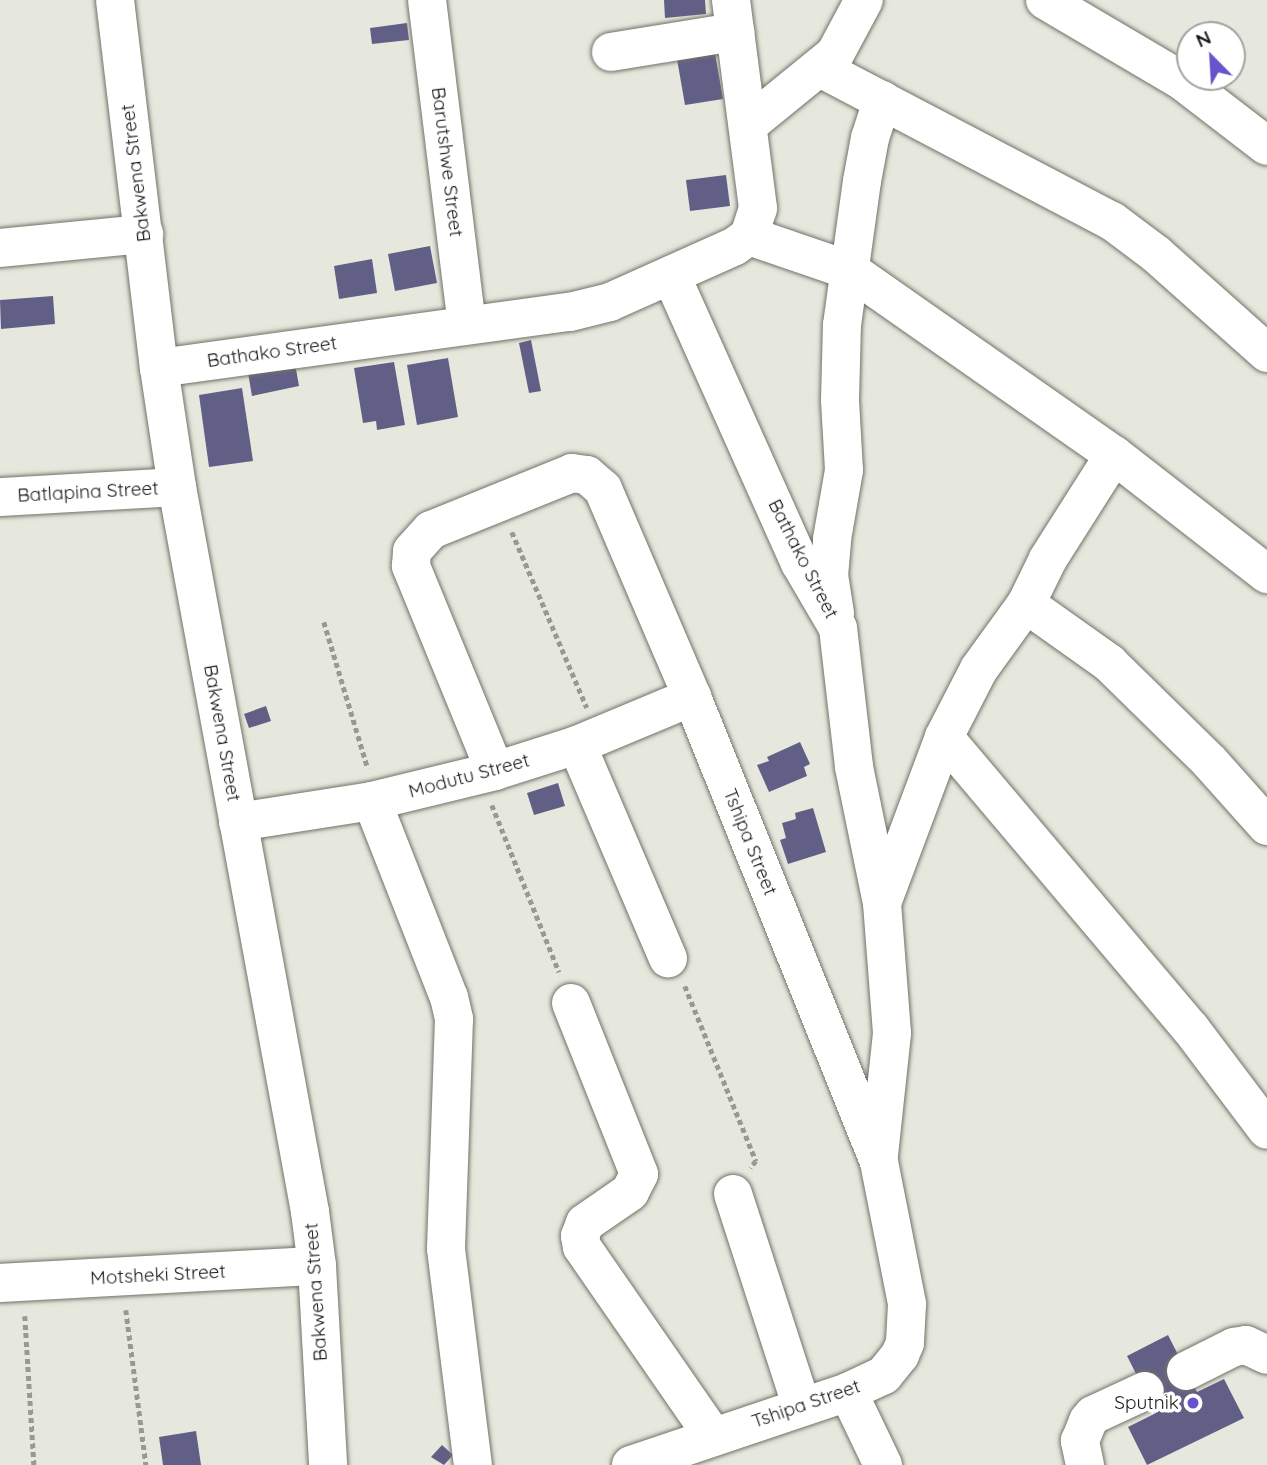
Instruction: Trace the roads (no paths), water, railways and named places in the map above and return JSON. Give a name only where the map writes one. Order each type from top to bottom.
[{"type":"street","name":"Bakwena Street","points":[[116,0],[159,369],[177,487],[299,1146],[317,1266],[328,1465]]},
{"type":"street","name":"Barutshwe Street","points":[[427,0],[467,324]]},
{"type":"street","points":[[748,125],[835,54],[864,0]]},
{"type":"street","points":[[1045,0],[1181,80],[1267,146]]},
{"type":"street","points":[[611,52],[733,16],[758,208],[749,236],[851,271],[1114,455],[1267,574]]},
{"type":"street","points":[[820,68],[1112,222],[1156,254],[1267,353]]},
{"type":"street","points":[[838,628],[830,576],[832,539],[844,470],[840,400],[842,326],[864,171],[882,100]]},
{"type":"street","points":[[0,248],[144,234]]},
{"type":"street","name":"Bathako Street","points":[[159,369],[467,324],[570,312],[610,302],[714,258],[749,236]]},
{"type":"street","name":"Bathako Street","points":[[671,275],[800,563],[838,628],[855,767],[882,902],[892,1032],[878,1162]]},
{"type":"street","points":[[882,902],[944,737],[979,668],[1026,604],[1060,538],[1114,455]]},
{"type":"street","name":"Tshipa Street","points":[[487,773],[411,566],[411,557],[416,544],[431,530],[572,473],[596,481],[603,489],[692,697],[878,1162],[906,1304],[905,1343],[900,1356],[884,1375],[848,1392],[713,1436],[646,1463]]},
{"type":"street","name":"Batlapina Street","points":[[0,497],[177,487]]},
{"type":"street","points":[[1026,604],[1109,663],[1209,761],[1267,826]]},
{"type":"street","name":"Modutu Street","points":[[238,822],[375,800],[487,773],[588,741],[692,697]]},
{"type":"street","points":[[944,737],[1191,1029],[1267,1130]]},
{"type":"street","points":[[588,741],[668,958]]},
{"type":"street","points":[[375,800],[449,997],[454,1019],[446,1249],[473,1465]]},
{"type":"street","points":[[571,1003],[639,1174],[630,1192],[585,1223],[580,1236],[582,1247],[713,1436]]},
{"type":"street","points":[[733,1194],[802,1408]]},
{"type":"street","name":"Motsheki Street","points":[[12,1283],[317,1266]]},
{"type":"street","points":[[1186,1371],[1234,1347],[1246,1345],[1267,1355]]},
{"type":"street","points":[[1085,1465],[1080,1441],[1088,1421],[1093,1415],[1145,1391]]},
{"type":"street","points":[[848,1392],[883,1465]]},
{"type":"place","name":"Sputnik","points":[[1193,1403]]}]
